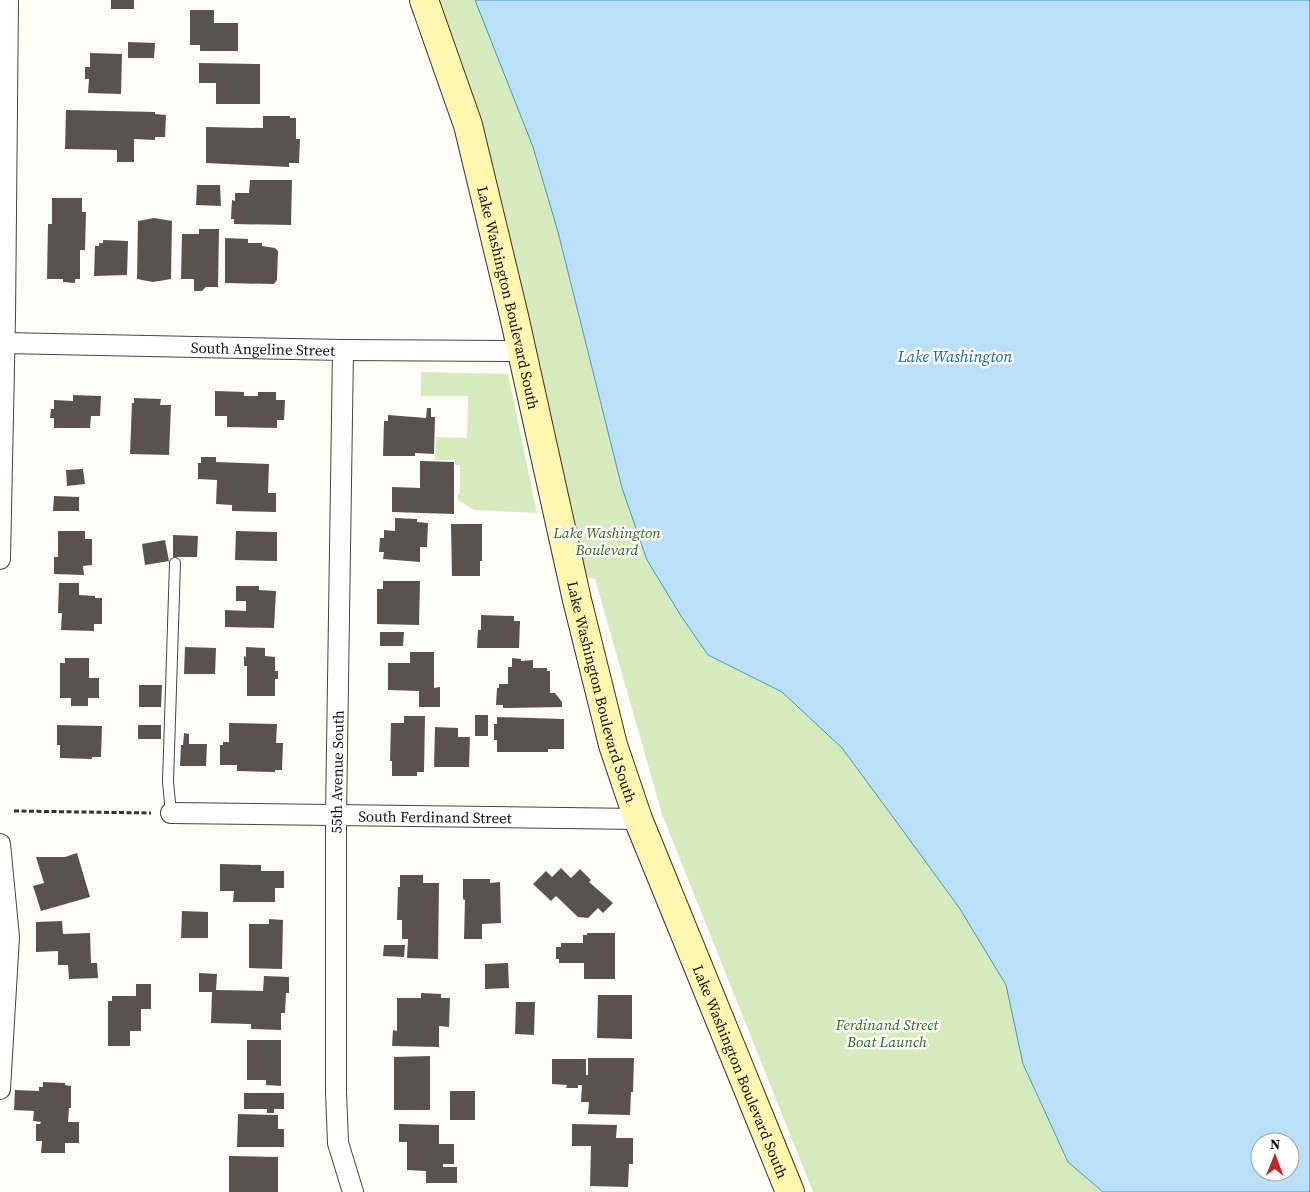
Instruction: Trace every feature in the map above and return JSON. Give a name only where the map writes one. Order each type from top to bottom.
[{"type":"main road","name":"Lake Washington Boulevard South","points":[[424,0],[468,125],[613,745],[638,819],[790,1192]]},
{"type":"street","points":[[0,559],[8,0]]},
{"type":"street","name":"South Angeline Street","points":[[4,343],[343,350],[522,351]]},
{"type":"street","name":"55th Avenue South","points":[[343,350],[336,816],[336,1100],[338,1143],[353,1192]]},
{"type":"street","name":"South Ferdinand Street","points":[[166,813],[638,819]]},
{"type":"street","points":[[0,844],[10,937],[0,1089]]},
{"type":"lane","points":[[166,813],[175,563]]},
{"type":"path","points":[[14,811],[166,813]]},
{"type":"green space","name":"Ferdinand Street Boat Launch","points":[[435,0],[476,0],[533,147],[558,232],[601,407],[708,655],[782,692],[842,748],[901,828],[960,909],[1006,985],[1023,1064],[1068,1162],[1103,1192],[813,1192],[662,814],[595,579],[583,576],[535,346],[475,105]]},
{"type":"green space","points":[[421,372],[508,374],[537,513],[474,510],[458,500],[458,494],[460,494],[460,465],[455,465],[455,460],[435,460],[436,437],[467,438],[468,396],[421,396]]},
{"type":"water","name":"Lake Washington","points":[[475,0],[1310,0],[1310,1192],[1103,1192],[1068,1162],[1023,1064],[1006,985],[960,909],[842,748],[782,692],[708,655],[681,616],[647,560],[622,488],[558,232],[533,147]]},
{"type":"building","points":[[111,0],[134,0],[134,9],[111,9]]},
{"type":"building","points":[[190,10],[214,10],[214,23],[238,23],[238,51],[200,51],[200,45],[190,45]]},
{"type":"building","points":[[128,42],[155,43],[154,58],[128,58]]},
{"type":"building","points":[[90,53],[122,54],[121,94],[88,93],[89,79],[85,79],[85,67],[90,67]]},
{"type":"building","points":[[199,63],[260,64],[260,104],[216,104],[216,83],[199,83]]},
{"type":"building","points":[[66,110],[155,112],[155,114],[166,115],[165,137],[155,137],[155,140],[134,139],[134,162],[117,162],[117,150],[65,149]]},
{"type":"building","points":[[263,116],[290,116],[290,118],[296,118],[296,139],[300,139],[299,163],[289,163],[289,167],[206,163],[206,127],[263,128]]},
{"type":"building","points":[[250,180],[292,180],[291,225],[234,224],[234,219],[231,219],[232,200],[235,201],[235,193],[249,193]]},
{"type":"building","points":[[197,185],[220,185],[221,206],[196,205]]},
{"type":"building","points":[[52,198],[82,198],[82,212],[86,212],[85,250],[80,250],[80,279],[75,279],[75,283],[63,282],[63,279],[47,279],[48,224],[52,224]]},
{"type":"building","points":[[154,218],[172,221],[171,279],[153,282],[137,279],[138,221]]},
{"type":"building","points":[[199,229],[219,229],[218,287],[206,287],[202,291],[194,291],[194,279],[181,279],[182,234],[199,234]]},
{"type":"building","points":[[225,238],[248,239],[248,243],[262,243],[262,246],[275,248],[278,251],[277,280],[274,284],[225,283]]},
{"type":"building","points":[[103,240],[128,241],[127,275],[94,276],[95,246],[103,243]]},
{"type":"building","points":[[215,391],[244,392],[244,396],[258,396],[258,392],[276,392],[276,400],[285,400],[284,420],[277,420],[277,428],[227,427],[227,416],[215,416]]},
{"type":"building","points":[[73,395],[101,396],[100,416],[91,416],[90,428],[54,428],[54,418],[50,418],[51,409],[54,409],[54,400],[73,401]]},
{"type":"building","points":[[134,398],[161,399],[160,405],[171,405],[169,455],[130,454],[132,403],[134,403]]},
{"type":"building","points":[[427,408],[431,408],[431,417],[435,417],[434,454],[415,453],[415,456],[383,456],[384,421],[388,421],[388,415],[426,418]]},
{"type":"building","points":[[201,457],[216,457],[216,462],[269,464],[268,493],[276,493],[276,512],[232,511],[232,505],[216,504],[217,480],[198,479],[198,463],[201,463]]},
{"type":"building","points":[[420,461],[454,462],[454,514],[392,512],[392,487],[420,488]]},
{"type":"building","points":[[83,469],[85,484],[67,486],[66,470]]},
{"type":"building","points":[[54,496],[79,497],[79,511],[53,511]]},
{"type":"building","points":[[395,518],[417,519],[417,522],[428,523],[427,547],[420,547],[420,562],[383,559],[384,552],[379,552],[380,538],[384,538],[384,530],[395,531]]},
{"type":"building","points":[[451,524],[482,524],[480,576],[452,576]]},
{"type":"building","points":[[58,531],[85,531],[85,539],[92,539],[92,565],[83,566],[84,575],[54,574],[54,557],[58,557]]},
{"type":"building","points":[[236,531],[277,532],[277,561],[235,560]]},
{"type":"building","points":[[173,535],[198,536],[197,557],[173,557]]},
{"type":"building","points":[[165,540],[169,561],[145,565],[142,544]]},
{"type":"building","points":[[383,581],[420,581],[419,625],[377,624],[377,589],[383,589]]},
{"type":"building","points":[[59,583],[79,583],[79,595],[102,598],[102,624],[94,624],[94,631],[61,630],[62,613],[58,613]]},
{"type":"building","points":[[236,586],[259,586],[259,590],[276,591],[274,628],[225,627],[225,610],[246,611],[246,601],[236,601]]},
{"type":"building","points":[[481,615],[514,616],[514,621],[520,621],[519,648],[477,648],[478,630],[481,630]]},
{"type":"building","points":[[380,632],[404,632],[403,646],[380,646]]},
{"type":"building","points":[[185,647],[216,648],[215,674],[184,674]]},
{"type":"building","points":[[246,647],[265,648],[265,656],[275,657],[275,671],[278,671],[278,679],[275,679],[275,696],[247,696],[247,666],[244,666]]},
{"type":"building","points":[[410,652],[434,652],[434,688],[440,687],[440,707],[419,707],[419,691],[388,690],[388,663],[410,663]]},
{"type":"building","points":[[65,658],[89,658],[89,678],[99,678],[99,698],[88,698],[88,706],[71,706],[71,698],[60,698],[60,663],[65,663]]},
{"type":"building","points":[[512,658],[521,659],[521,661],[533,660],[533,668],[547,668],[547,671],[550,671],[550,693],[555,693],[562,702],[562,707],[503,708],[503,705],[496,705],[499,684],[508,684],[508,667],[512,667]]},
{"type":"building","points":[[139,685],[162,685],[161,707],[139,707]]},
{"type":"building","points":[[475,715],[488,715],[488,736],[475,736]]},
{"type":"building","points":[[404,716],[425,716],[424,772],[417,772],[417,776],[392,776],[392,761],[390,761],[391,723],[404,723]]},
{"type":"building","points":[[497,717],[564,719],[564,749],[548,749],[548,752],[497,752],[497,740],[494,740],[494,724],[497,724]]},
{"type":"building","points":[[229,723],[277,724],[276,743],[283,743],[282,770],[275,770],[275,772],[237,771],[237,765],[220,765],[220,745],[223,745],[223,742],[229,742]]},
{"type":"building","points":[[57,725],[102,726],[101,757],[92,757],[92,759],[60,758],[60,745],[57,745]]},
{"type":"building","points":[[138,725],[161,725],[161,739],[138,739]]},
{"type":"building","points":[[435,727],[458,728],[458,737],[470,737],[469,767],[434,767]]},
{"type":"building","points":[[184,733],[189,734],[189,744],[207,744],[206,766],[180,766],[181,745],[183,745]]},
{"type":"building","points":[[77,853],[90,897],[41,911],[33,886],[44,883],[36,857],[65,857]]},
{"type":"building","points":[[220,864],[261,865],[261,871],[284,871],[284,888],[275,888],[275,902],[233,902],[234,891],[220,891]]},
{"type":"building","points":[[561,868],[571,878],[580,869],[591,880],[589,882],[613,903],[603,913],[598,908],[588,918],[578,917],[556,896],[551,901],[533,884],[546,871],[552,877]]},
{"type":"building","points":[[400,875],[423,875],[423,883],[439,883],[438,959],[407,958],[408,939],[402,939],[402,920],[397,920]]},
{"type":"building","points":[[463,879],[490,879],[490,883],[500,882],[501,923],[482,924],[482,939],[464,939],[465,900],[463,899]]},
{"type":"building","points":[[182,911],[208,912],[208,938],[181,938]]},
{"type":"building","points":[[269,919],[283,920],[282,969],[249,968],[249,924],[269,924]]},
{"type":"building","points":[[62,921],[63,934],[90,933],[91,963],[97,963],[98,978],[69,979],[68,965],[58,965],[58,951],[36,952],[36,922]]},
{"type":"building","points":[[587,933],[615,933],[615,979],[584,979],[584,963],[559,963],[559,959],[556,959],[556,947],[561,947],[561,943],[583,943],[583,935],[587,935]]},
{"type":"building","points":[[384,945],[405,945],[404,957],[383,956]]},
{"type":"building","points":[[508,963],[509,988],[485,989],[485,964]]},
{"type":"building","points":[[199,973],[217,974],[216,990],[263,991],[264,976],[289,977],[289,993],[286,993],[285,1013],[281,1013],[281,1030],[251,1029],[251,1024],[211,1023],[212,992],[199,992]]},
{"type":"building","points":[[136,984],[151,984],[151,1009],[141,1009],[141,1031],[130,1031],[130,1046],[108,1046],[108,1001],[112,1001],[112,996],[136,996]]},
{"type":"building","points":[[421,993],[441,994],[441,998],[450,998],[449,1027],[439,1026],[439,1047],[392,1046],[393,1030],[397,1031],[397,998],[421,998]]},
{"type":"building","points":[[598,995],[632,995],[632,1039],[597,1038]]},
{"type":"building","points":[[516,1002],[535,1002],[534,1035],[515,1034]]},
{"type":"building","points":[[247,1040],[281,1040],[281,1086],[266,1085],[266,1080],[247,1080]]},
{"type":"building","points":[[430,1056],[430,1110],[394,1110],[394,1057]]},
{"type":"building","points":[[588,1058],[634,1058],[630,1115],[588,1114],[589,1102],[581,1102],[582,1085],[578,1085],[578,1088],[566,1088],[567,1085],[552,1084],[552,1059],[586,1059],[586,1075],[588,1075]]},
{"type":"building","points":[[43,1082],[65,1083],[65,1085],[71,1086],[71,1108],[69,1108],[68,1122],[79,1122],[79,1143],[65,1143],[65,1153],[41,1153],[42,1141],[36,1141],[36,1124],[41,1122],[33,1121],[34,1111],[14,1110],[15,1090],[39,1091],[39,1087],[43,1087]]},
{"type":"building","points":[[450,1091],[475,1091],[475,1120],[450,1120]]},
{"type":"building","points":[[244,1093],[284,1093],[284,1109],[274,1109],[274,1113],[267,1113],[267,1109],[244,1109]]},
{"type":"building","points":[[238,1114],[278,1115],[278,1129],[284,1129],[284,1147],[237,1147]]},
{"type":"building","points":[[399,1124],[439,1125],[439,1144],[454,1144],[454,1164],[443,1164],[443,1167],[457,1167],[457,1183],[426,1183],[426,1171],[407,1170],[407,1142],[399,1142]]},
{"type":"building","points":[[572,1124],[617,1125],[616,1138],[633,1138],[633,1164],[629,1164],[628,1187],[590,1186],[591,1146],[572,1146]]},
{"type":"building","points":[[229,1156],[278,1157],[278,1192],[229,1192]]},
{"type":"park label","name":"Lake Washington Boulevard","points":[[607,540]]}]
